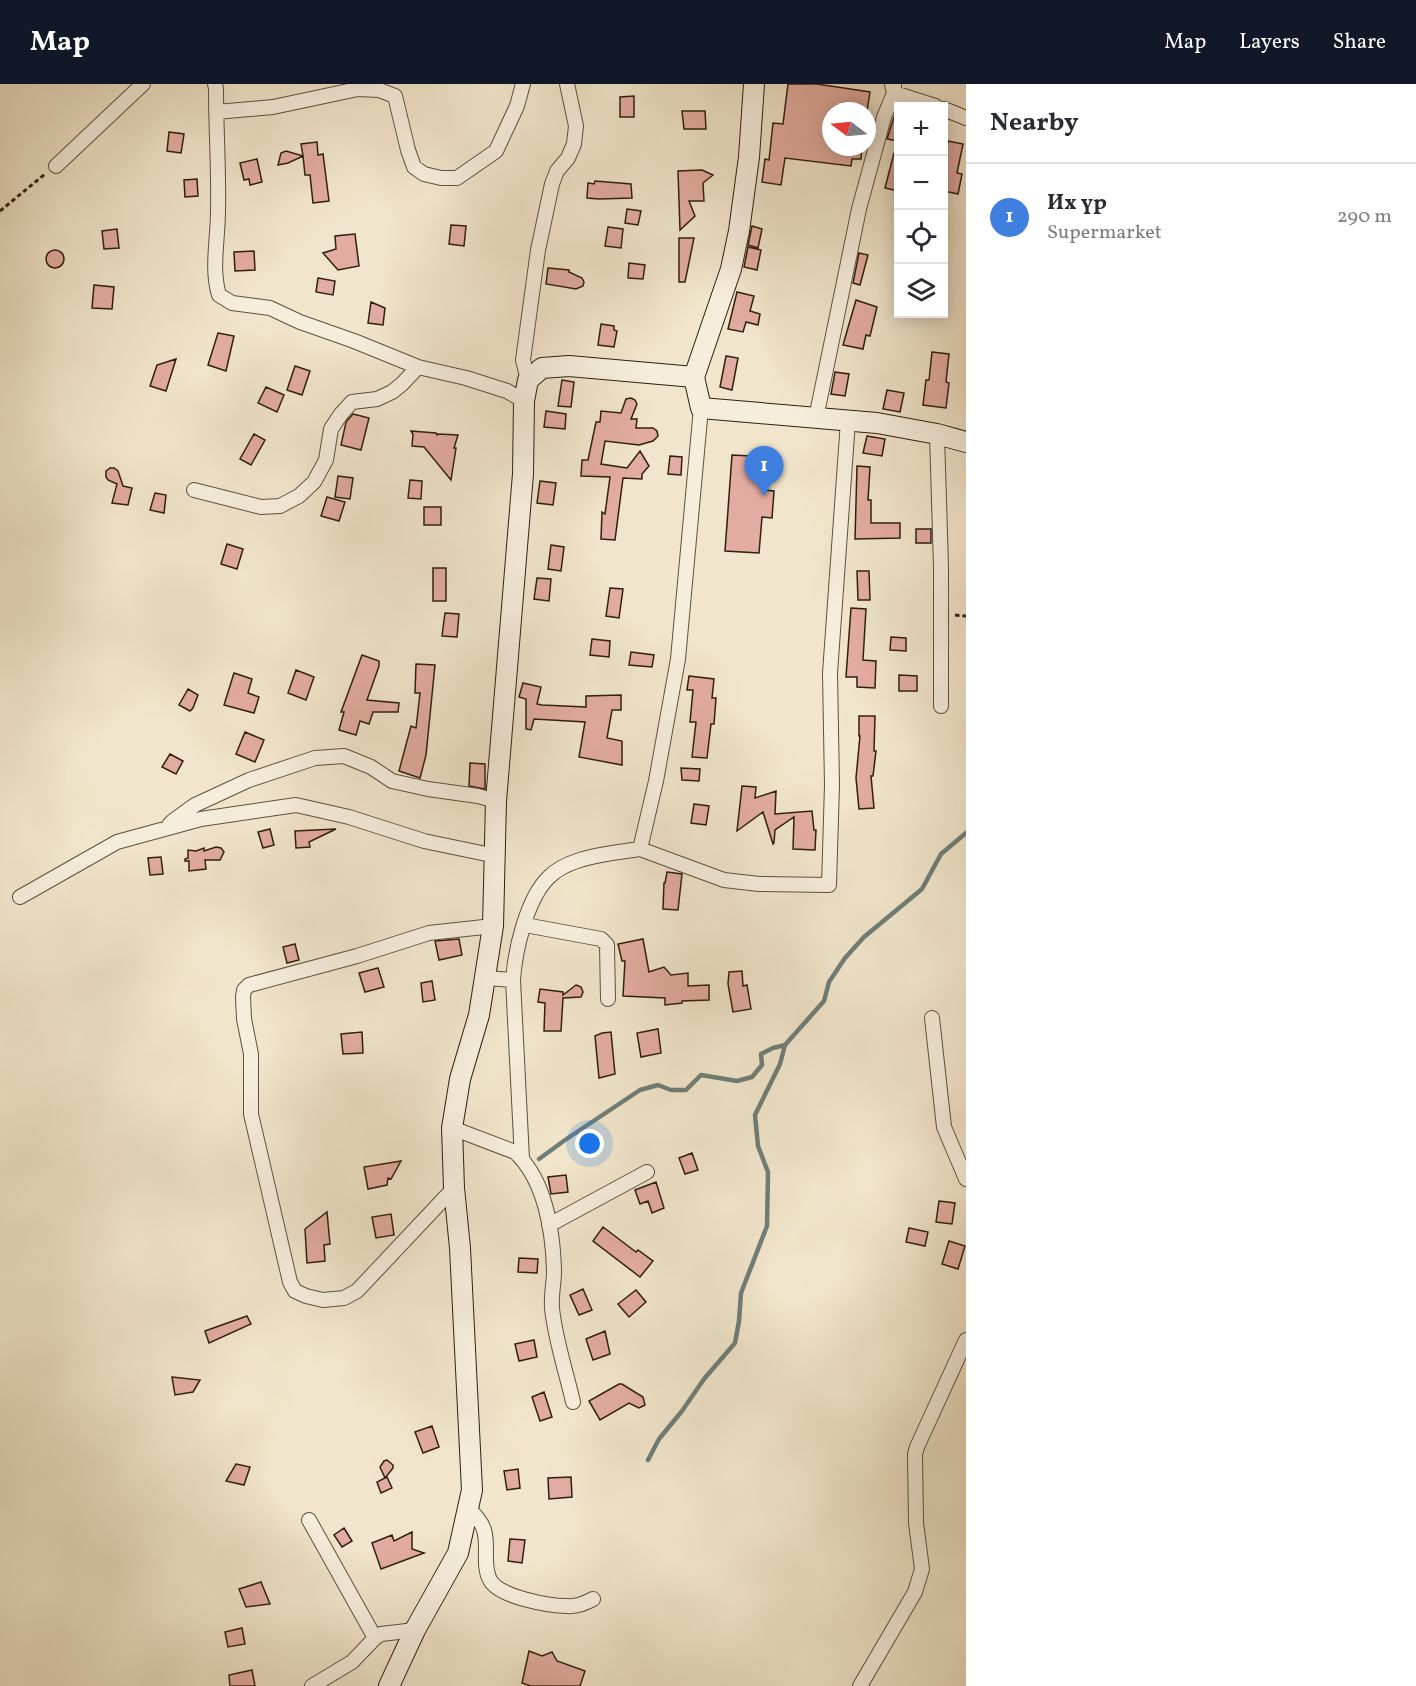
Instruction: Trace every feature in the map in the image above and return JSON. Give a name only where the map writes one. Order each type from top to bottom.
[{"type":"street","points":[[215,84],[218,237],[214,277],[219,295],[232,303],[270,308],[300,322],[418,367],[466,378],[507,391],[524,401]]},
{"type":"street","points":[[216,112],[273,107],[358,89],[379,90],[395,96],[414,167],[424,174],[441,178],[457,178],[496,151],[517,106],[523,84]]},
{"type":"street","points":[[389,1686],[415,1630],[458,1553],[472,1490],[452,1128],[460,1079],[479,1015],[493,926],[496,801],[523,474],[524,401],[528,380],[523,360],[538,250],[552,184],[557,171],[568,158],[574,144],[576,126],[567,84]]},
{"type":"street","points":[[640,849],[656,781],[678,659],[701,408],[694,378],[731,269],[737,240],[749,157],[754,84]]},
{"type":"street","points":[[56,166],[139,85]]},
{"type":"street","points":[[816,418],[859,209],[893,87],[926,102]]},
{"type":"street","points":[[948,111],[966,118]]},
{"type":"street","points":[[528,380],[542,368],[569,366],[694,378]]},
{"type":"street","points":[[194,490],[261,507],[280,506],[299,496],[314,482],[326,460],[331,429],[352,402],[377,399],[392,392],[418,367]]},
{"type":"street","points":[[701,408],[877,423],[966,442]]},
{"type":"street","points":[[522,1159],[513,980],[516,956],[525,925],[536,894],[549,878],[558,870],[576,861],[640,849],[724,880],[759,884],[829,885],[832,785],[830,674],[848,422]]},
{"type":"street","points":[[937,434],[941,577],[941,706]]},
{"type":"street","points":[[166,829],[173,820],[195,805],[249,780],[315,758],[345,756],[371,767],[392,781],[496,801]]},
{"type":"street","points":[[20,897],[117,842],[201,819],[296,804],[349,817],[424,841],[496,856]]},
{"type":"street","points":[[525,925],[600,939],[607,945],[609,999]]},
{"type":"street","points":[[454,1188],[357,1292],[344,1298],[323,1300],[295,1291],[290,1282],[251,1114],[251,1054],[244,1019],[244,990],[249,985],[357,956],[429,933],[493,926]]},
{"type":"street","points":[[485,978],[513,980]]},
{"type":"street","points":[[932,1018],[944,1127],[966,1179]]},
{"type":"street","points":[[452,1128],[514,1152],[522,1159],[546,1205],[554,1271],[552,1298],[554,1321],[573,1402]]},
{"type":"street","points":[[549,1225],[647,1172]]},
{"type":"street","points":[[860,1686],[915,1592],[922,1569],[916,1523],[915,1454],[966,1340]]},
{"type":"street","points":[[468,1508],[484,1528],[487,1573],[494,1586],[502,1591],[537,1602],[567,1606],[582,1605],[593,1599]]},
{"type":"street","points":[[309,1520],[375,1638]]},
{"type":"street","points":[[312,1686],[352,1662],[381,1634],[415,1630]]},
{"type":"path","points":[[0,211],[56,166]]},
{"type":"building","points":[[788,84],[817,84],[870,92],[868,102],[822,102],[822,156],[861,156],[861,159],[852,159],[851,166],[785,158],[781,185],[762,182],[765,159],[769,160],[773,123],[783,124]]},
{"type":"building","points":[[634,96],[634,117],[620,117],[620,97]]},
{"type":"building","points":[[682,111],[705,111],[706,129],[684,129]]},
{"type":"building","points":[[894,117],[894,140],[887,139]]},
{"type":"building","points":[[169,132],[184,134],[181,153],[167,151]]},
{"type":"building","points":[[948,141],[963,144],[957,173],[962,174],[958,194],[948,192]]},
{"type":"building","points":[[317,142],[318,155],[323,154],[329,201],[313,203],[310,175],[305,175],[301,144]]},
{"type":"building","points":[[286,151],[303,156],[278,165],[281,153]]},
{"type":"building","points":[[894,153],[894,190],[885,188]]},
{"type":"building","points":[[257,159],[262,182],[250,185],[249,179],[244,180],[240,163]]},
{"type":"building","points":[[702,170],[713,175],[703,183],[704,201],[689,201],[695,216],[680,230],[678,171]]},
{"type":"building","points":[[197,179],[198,196],[185,197],[184,180]]},
{"type":"building","points":[[595,181],[631,184],[632,198],[587,198],[588,183],[594,184]]},
{"type":"building","points":[[627,209],[641,211],[638,225],[625,223]]},
{"type":"building","points":[[451,225],[466,226],[464,246],[449,244]]},
{"type":"building","points":[[752,226],[762,229],[758,248],[748,245]]},
{"type":"building","points":[[608,227],[623,229],[621,248],[605,246]]},
{"type":"building","points":[[117,229],[119,248],[104,249],[102,231]]},
{"type":"building","points":[[355,234],[359,266],[338,270],[323,253],[336,249],[335,236]]},
{"type":"building","points":[[679,238],[694,238],[685,282],[679,282]]},
{"type":"building","points":[[748,247],[761,250],[757,270],[744,267]]},
{"type":"building","points":[[55,250],[61,253],[64,259],[61,265],[55,268],[49,265],[46,259],[49,253]]},
{"type":"building","points":[[254,251],[255,270],[235,271],[234,252]]},
{"type":"building","points":[[859,253],[868,255],[860,285],[853,283]]},
{"type":"building","points":[[629,263],[645,265],[643,279],[628,278]]},
{"type":"building","points":[[548,268],[569,270],[582,278],[583,286],[576,289],[546,284]]},
{"type":"building","points":[[318,278],[335,281],[333,295],[316,292]]},
{"type":"building","points":[[94,285],[114,287],[112,309],[92,308]]},
{"type":"building","points":[[737,292],[754,296],[750,311],[760,314],[758,325],[746,322],[743,332],[728,329]]},
{"type":"building","points":[[856,300],[877,307],[870,336],[866,335],[863,349],[843,345]]},
{"type":"building","points":[[371,302],[385,308],[383,325],[368,323]]},
{"type":"building","points":[[601,324],[614,326],[614,330],[617,331],[614,347],[598,345]]},
{"type":"building","points":[[218,333],[234,336],[226,371],[208,365]]},
{"type":"building","points":[[932,352],[949,354],[946,408],[923,405]]},
{"type":"building","points":[[726,356],[738,358],[732,390],[720,387]]},
{"type":"building","points":[[176,359],[166,391],[150,386],[157,365]]},
{"type":"building","points":[[295,366],[310,371],[302,395],[287,390]]},
{"type":"building","points":[[835,372],[849,374],[845,396],[831,394]]},
{"type":"building","points":[[562,380],[574,382],[571,407],[558,406]]},
{"type":"building","points":[[266,387],[284,395],[277,412],[258,403]]},
{"type":"building","points":[[887,390],[904,393],[900,412],[883,409]]},
{"type":"building","points":[[631,398],[637,404],[631,419],[637,419],[636,428],[653,428],[657,431],[658,436],[653,441],[639,445],[605,441],[601,464],[627,468],[640,451],[649,466],[642,474],[642,479],[623,478],[615,540],[601,539],[602,512],[605,514],[610,477],[581,476],[582,460],[588,460],[596,422],[600,422],[601,411],[621,413],[626,399]]},
{"type":"building","points":[[546,411],[566,414],[565,429],[544,427]]},
{"type":"building","points":[[353,414],[369,418],[361,450],[341,445],[346,422]]},
{"type":"building","points":[[411,431],[458,435],[454,448],[456,448],[451,480],[424,447],[412,446]]},
{"type":"building","points":[[254,434],[265,440],[251,465],[240,459]]},
{"type":"building","points":[[867,436],[885,439],[882,456],[863,453]]},
{"type":"building","points":[[732,455],[767,457],[765,490],[774,491],[772,518],[762,517],[759,553],[725,551]]},
{"type":"building","points":[[670,456],[682,457],[681,475],[668,474]]},
{"type":"building","points":[[857,466],[870,467],[868,500],[871,500],[871,523],[900,523],[900,538],[855,539]]},
{"type":"building","points":[[110,468],[118,471],[123,486],[132,488],[128,505],[112,503],[117,484],[106,477],[106,471]]},
{"type":"building","points":[[338,476],[353,478],[350,499],[335,497]]},
{"type":"building","points":[[410,480],[422,481],[421,499],[408,498]]},
{"type":"building","points":[[540,481],[556,483],[553,505],[537,503]]},
{"type":"building","points":[[155,493],[166,495],[164,513],[150,510]]},
{"type":"building","points":[[327,497],[345,502],[339,521],[321,516]]},
{"type":"building","points":[[424,507],[441,507],[441,525],[424,525]]},
{"type":"building","points":[[916,529],[931,529],[931,543],[916,543]]},
{"type":"building","points":[[227,544],[243,549],[237,569],[221,564]]},
{"type":"building","points":[[551,545],[564,547],[561,571],[548,569]]},
{"type":"building","points":[[433,568],[446,568],[446,601],[433,601]]},
{"type":"building","points":[[857,571],[869,571],[870,600],[858,600]]},
{"type":"building","points":[[537,578],[551,579],[549,601],[534,599]]},
{"type":"building","points":[[610,588],[623,589],[619,618],[606,616]]},
{"type":"building","points":[[851,608],[866,609],[863,660],[876,661],[875,688],[857,687],[857,677],[846,677]]},
{"type":"building","points":[[445,613],[459,614],[457,637],[442,636]]},
{"type":"building","points":[[891,637],[906,638],[906,651],[890,650]]},
{"type":"building","points":[[592,639],[610,641],[609,657],[590,655]]},
{"type":"building","points":[[631,652],[654,655],[652,667],[629,665]]},
{"type":"building","points":[[362,655],[379,661],[367,700],[399,703],[398,712],[373,712],[369,724],[360,721],[356,735],[339,730],[344,712],[341,712]]},
{"type":"building","points":[[416,664],[435,665],[426,755],[420,778],[399,771],[411,726],[416,728],[420,693],[415,693]]},
{"type":"building","points":[[296,670],[314,677],[306,700],[288,693]]},
{"type":"building","points":[[234,673],[252,679],[248,693],[259,697],[254,713],[224,705]]},
{"type":"building","points":[[899,675],[917,676],[917,691],[899,691]]},
{"type":"building","points":[[689,676],[714,679],[712,698],[716,698],[714,724],[711,724],[707,758],[692,757],[696,722],[690,722],[693,690],[687,690]]},
{"type":"building","points":[[523,683],[541,687],[537,704],[542,705],[586,707],[586,696],[621,695],[621,710],[612,710],[607,738],[622,741],[622,765],[579,757],[585,722],[534,719],[531,730],[526,729],[526,699],[519,697]]},
{"type":"building","points":[[188,689],[198,695],[190,711],[179,705]]},
{"type":"building","points":[[859,716],[875,716],[874,751],[876,751],[873,776],[871,776],[874,808],[859,809],[856,778],[860,736]]},
{"type":"building","points":[[245,732],[264,740],[255,762],[236,754]]},
{"type":"building","points":[[170,754],[183,761],[176,774],[162,767]]},
{"type":"building","points":[[470,763],[485,764],[485,789],[469,786]]},
{"type":"building","points":[[681,768],[700,769],[699,781],[682,780]]},
{"type":"building","points":[[742,786],[756,787],[755,798],[776,791],[775,814],[812,811],[814,830],[816,830],[815,850],[793,849],[794,817],[775,830],[773,844],[763,812],[737,831]]},
{"type":"building","points":[[694,804],[709,806],[706,825],[691,823]]},
{"type":"building","points":[[270,829],[274,845],[263,848],[258,832]]},
{"type":"building","points":[[336,829],[309,842],[310,847],[296,848],[295,831]]},
{"type":"building","points":[[216,847],[221,848],[224,852],[220,860],[205,860],[206,869],[189,871],[189,861],[185,861],[188,858],[188,850],[196,851],[204,848],[204,851]]},
{"type":"building","points":[[161,857],[163,874],[150,875],[148,858]]},
{"type":"building","points":[[667,872],[682,874],[678,910],[663,909],[664,883]]},
{"type":"building","points":[[459,939],[462,955],[439,960],[435,941]]},
{"type":"building","points":[[643,939],[649,972],[664,967],[671,975],[688,973],[688,986],[709,985],[709,1000],[682,1001],[682,1003],[665,1005],[665,998],[623,996],[625,961],[622,961],[618,944]]},
{"type":"building","points":[[295,944],[299,960],[287,963],[283,947]]},
{"type":"building","points":[[378,968],[384,987],[365,992],[359,973]]},
{"type":"building","points":[[742,971],[743,986],[747,985],[751,1009],[733,1012],[728,984],[729,972]]},
{"type":"building","points":[[432,981],[435,1000],[423,1002],[421,983]]},
{"type":"building","points":[[576,985],[581,987],[583,992],[581,997],[563,998],[561,1031],[544,1031],[545,1003],[538,1002],[540,989],[563,992],[563,995]]},
{"type":"building","points":[[658,1029],[661,1053],[641,1057],[637,1033]]},
{"type":"building","points":[[362,1032],[363,1053],[343,1054],[341,1034]]},
{"type":"building","points":[[611,1032],[615,1074],[599,1078],[595,1036]]},
{"type":"building","points":[[692,1153],[698,1170],[685,1174],[679,1158]]},
{"type":"building","points":[[401,1161],[391,1179],[388,1178],[387,1185],[368,1189],[364,1167]]},
{"type":"building","points":[[566,1175],[568,1192],[551,1194],[548,1177]]},
{"type":"building","points":[[656,1182],[664,1208],[652,1213],[648,1201],[640,1204],[635,1190]]},
{"type":"building","points":[[939,1201],[955,1203],[952,1224],[936,1222]]},
{"type":"building","points":[[327,1212],[330,1244],[324,1245],[325,1261],[307,1263],[305,1229]]},
{"type":"building","points":[[391,1214],[394,1235],[376,1238],[372,1217]]},
{"type":"building","points":[[603,1227],[636,1252],[638,1250],[653,1261],[640,1277],[593,1241]]},
{"type":"building","points":[[909,1228],[928,1232],[925,1246],[906,1242]]},
{"type":"building","points":[[949,1241],[965,1246],[958,1269],[942,1264]]},
{"type":"building","points":[[519,1258],[538,1259],[537,1273],[518,1272]]},
{"type":"building","points":[[583,1289],[592,1310],[579,1315],[570,1295]]},
{"type":"building","points":[[636,1290],[646,1302],[629,1317],[618,1304]]},
{"type":"building","points":[[247,1316],[251,1324],[209,1343],[205,1331]]},
{"type":"building","points":[[605,1331],[610,1354],[593,1360],[586,1339]]},
{"type":"building","points":[[534,1340],[537,1357],[519,1361],[515,1344]]},
{"type":"building","points":[[172,1377],[200,1380],[193,1392],[175,1395]]},
{"type":"building","points":[[619,1384],[643,1397],[645,1405],[639,1408],[629,1403],[600,1420],[589,1401]]},
{"type":"building","points":[[544,1392],[552,1417],[540,1421],[532,1397]]},
{"type":"building","points":[[432,1426],[439,1447],[423,1453],[415,1432]]},
{"type":"building","points":[[387,1460],[393,1468],[385,1478],[380,1467]]},
{"type":"building","points":[[236,1464],[250,1467],[244,1485],[226,1481]]},
{"type":"building","points":[[518,1469],[520,1488],[507,1490],[504,1471]]},
{"type":"building","points":[[387,1477],[392,1488],[381,1493],[377,1482]]},
{"type":"building","points":[[571,1477],[572,1497],[549,1499],[548,1478]]},
{"type":"building","points":[[344,1528],[352,1541],[342,1547],[334,1535]]},
{"type":"building","points":[[412,1532],[412,1549],[424,1553],[381,1569],[372,1543],[392,1535],[394,1541]]},
{"type":"building","points":[[510,1539],[525,1540],[522,1563],[508,1561]]},
{"type":"building","points":[[261,1582],[270,1604],[246,1607],[239,1589]]},
{"type":"building","points":[[242,1628],[245,1644],[228,1647],[225,1632]]},
{"type":"building","points":[[529,1651],[542,1656],[552,1652],[557,1661],[585,1671],[580,1686],[531,1686],[522,1683]]},
{"type":"building","points":[[252,1670],[255,1686],[230,1686],[229,1675]]},
{"type":"waterway","points":[[648,1460],[659,1439],[704,1379],[735,1343],[741,1293],[767,1226],[768,1172],[758,1146],[755,1115],[780,1064],[785,1045],[824,1001],[829,982],[845,958],[864,937],[922,889],[941,854],[966,833]]},
{"type":"waterway","points":[[539,1159],[640,1090],[658,1085],[671,1090],[686,1090],[701,1075],[737,1081],[752,1077],[762,1065],[761,1054],[785,1045]]},
{"type":"place","name":"Их үр","points":[[764,496]]}]
